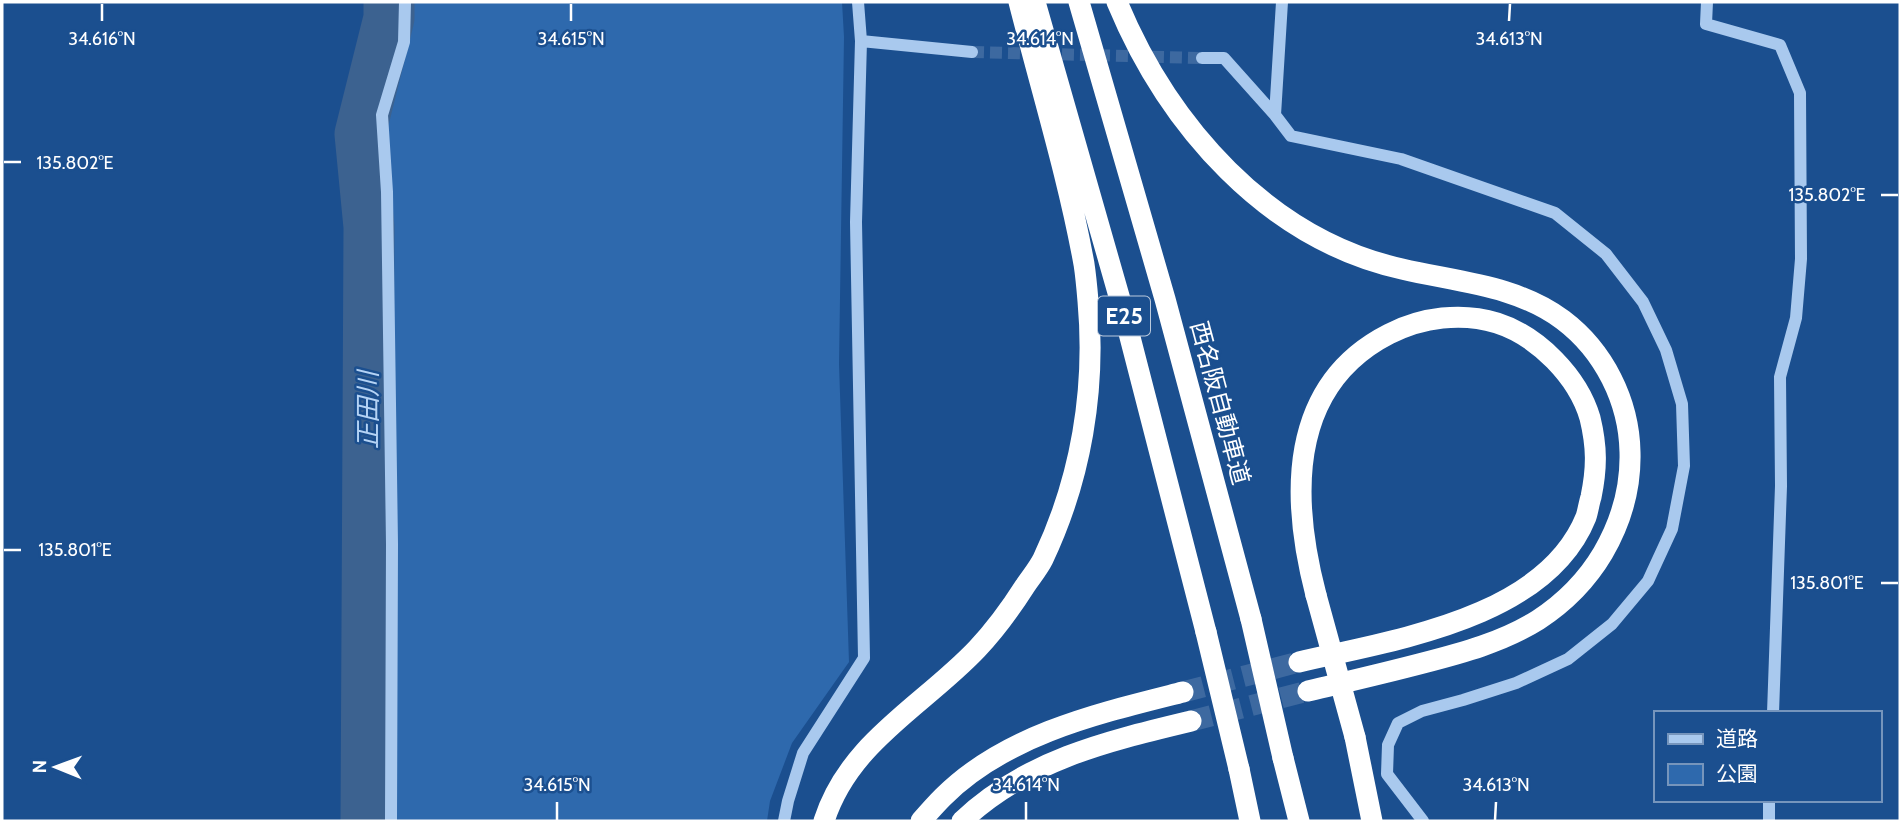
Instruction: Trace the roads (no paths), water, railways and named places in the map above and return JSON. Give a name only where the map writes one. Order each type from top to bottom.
[{"type":"highway","points":[[824,821],[828,807],[851,767],[885,730],[976,649],[1009,610],[1041,562],[1066,505],[1082,446],[1090,387],[1090,327],[1085,267],[1019,2]]},
{"type":"highway","name":"E25","points":[[1035,2],[1123,310],[1206,632],[1250,821]]},
{"type":"highway","name":"西名阪自動車道","points":[[1079,2],[1165,299],[1251,619],[1298,821]]},
{"type":"highway","points":[[1117,2],[1157,82],[1178,113],[1207,150],[1268,207],[1302,230],[1367,260],[1500,289],[1534,302],[1563,320],[1588,343],[1609,372],[1623,404],[1630,436],[1630,472],[1624,507],[1611,539],[1594,569],[1568,597],[1537,620],[1503,638],[1463,653],[1308,691]]},
{"type":"highway","points":[[1299,662],[1407,637],[1450,625],[1493,607],[1526,588],[1553,566],[1572,543],[1586,517],[1597,451],[1589,415],[1573,383],[1553,357],[1527,336],[1497,323],[1464,317],[1431,319],[1400,328],[1372,343],[1346,365],[1324,395],[1307,436],[1301,478],[1306,556],[1316,595],[1355,737],[1372,821]]},
{"type":"highway","points":[[921,821],[944,796],[971,774],[1008,751],[1091,717],[1183,692]]},
{"type":"highway","points":[[962,821],[1006,786],[1039,767],[1128,736],[1191,721]]},
{"type":"street","points":[[391,821],[392,544],[387,192],[382,115],[404,42],[405,2]]},
{"type":"street","points":[[784,821],[803,752],[864,658],[856,222],[861,41],[858,2]]},
{"type":"street","points":[[1275,115],[1282,2]]},
{"type":"street","points":[[1707,2],[1706,24],[1780,45],[1800,93],[1801,259],[1796,318],[1780,377],[1781,486],[1773,711]]},
{"type":"street","points":[[861,41],[972,52]]},
{"type":"street","points":[[1202,58],[1224,58],[1292,136],[1401,159],[1555,213],[1606,254],[1643,302],[1665,350],[1682,404],[1684,466],[1672,529],[1648,582],[1612,624],[1568,659],[1547,669],[1463,701],[1422,711],[1398,723],[1388,745],[1387,774],[1423,821]]},
{"type":"street","points":[[1769,802],[1769,821]]},
{"type":"waterway","name":"正田川","points":[[366,821],[369,227],[360,134],[389,18],[389,2]]},
{"type":"tunnel","points":[[972,52],[1202,58]]},
{"type":"tunnel","points":[[1183,692],[1299,662]]},
{"type":"tunnel","points":[[1191,721],[1308,691]]}]
